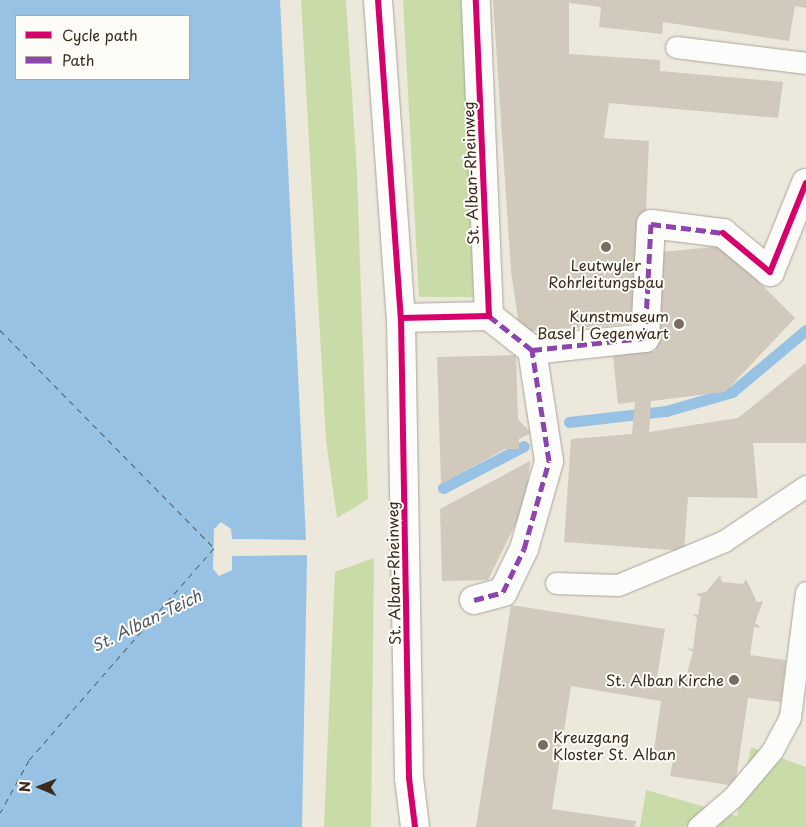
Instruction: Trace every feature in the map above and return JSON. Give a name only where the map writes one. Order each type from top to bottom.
[{"type":"street","name":"St. Alban-Rheinweg","points":[[378,0],[401,318],[409,778],[415,827]]},
{"type":"street","name":"St. Alban-Rheinweg","points":[[476,0],[489,316]]},
{"type":"street","points":[[532,350],[645,338],[651,224],[723,232],[770,272],[806,183]]},
{"type":"street","points":[[401,318],[489,316],[532,350],[549,461],[524,549],[503,592],[474,600]]},
{"type":"lane","points":[[676,47],[806,63]]},
{"type":"lane","points":[[556,583],[618,586],[724,541],[806,486]]},
{"type":"lane","points":[[698,827],[739,791],[772,751],[790,717],[806,592]]},
{"type":"green space","points":[[301,0],[346,0],[357,173],[368,499],[337,518],[326,440]]},
{"type":"green space","points":[[403,0],[461,0],[478,297],[419,297]]},
{"type":"green space","points":[[374,558],[371,827],[324,827],[335,572]]},
{"type":"green space","points":[[751,747],[806,767],[806,827],[640,827],[646,790],[737,816]]},
{"type":"water","points":[[0,0],[280,0],[307,560],[302,827],[0,827]]},
{"type":"pier","points":[[221,522],[231,529],[232,539],[309,540],[310,555],[232,556],[232,570],[219,576],[213,569],[214,529]]},
{"type":"building","points":[[493,0],[806,0],[806,8],[795,6],[789,41],[663,22],[662,34],[599,27],[601,7],[569,3],[569,54],[660,60],[660,71],[783,82],[778,118],[609,103],[604,138],[649,141],[641,323],[520,332],[511,271]]},
{"type":"building","points":[[723,246],[795,318],[725,392],[651,401],[649,432],[738,418],[806,363],[806,443],[753,443],[758,498],[688,497],[684,551],[564,542],[571,439],[632,434],[635,402],[618,404],[613,356],[656,351],[661,252]]},
{"type":"building","points":[[516,355],[518,419],[531,433],[519,439],[519,449],[505,449],[441,484],[437,357]]},
{"type":"building","points":[[530,461],[526,503],[488,580],[442,581],[440,509]]},
{"type":"building","points":[[720,575],[722,582],[743,584],[746,579],[757,602],[763,601],[755,623],[761,628],[754,627],[750,655],[786,660],[781,702],[748,698],[735,786],[670,776],[673,760],[653,757],[661,701],[571,686],[552,809],[636,821],[635,827],[476,827],[511,605],[665,629],[657,677],[685,681],[693,652],[687,648],[693,649],[697,618],[692,614],[698,615],[701,597],[696,594],[706,592]]},
{"type":"waterway","name":"St. Alban-Teich","points":[[569,422],[666,411],[732,392],[806,330]]},
{"type":"waterway","name":"St. Alban-Teich","points":[[443,488],[524,446]]},
{"type":"ferry route","points":[[0,330],[214,548],[29,760],[0,813]]},
{"type":"marked path","points":[[489,316],[532,350],[645,338],[651,224],[723,233]]},
{"type":"marked path","points":[[474,600],[503,592],[524,549],[549,461],[532,350]]},
{"type":"cycle path","points":[[378,0],[401,318],[409,778],[415,827]]},
{"type":"cycle path","points":[[401,318],[489,316],[476,0]]},
{"type":"cycle path","points":[[723,233],[770,272],[806,183]]},
{"type":"place","name":"Leutwyler Rohrleitungsbau","points":[[606,247]]},
{"type":"place","name":"Kunstmuseum Basel | Gegenwart","points":[[679,324]]},
{"type":"place","name":"St. Alban Kirche","points":[[734,680]]},
{"type":"place","name":"Kreuzgang Kloster St. Alban","points":[[543,745]]}]
